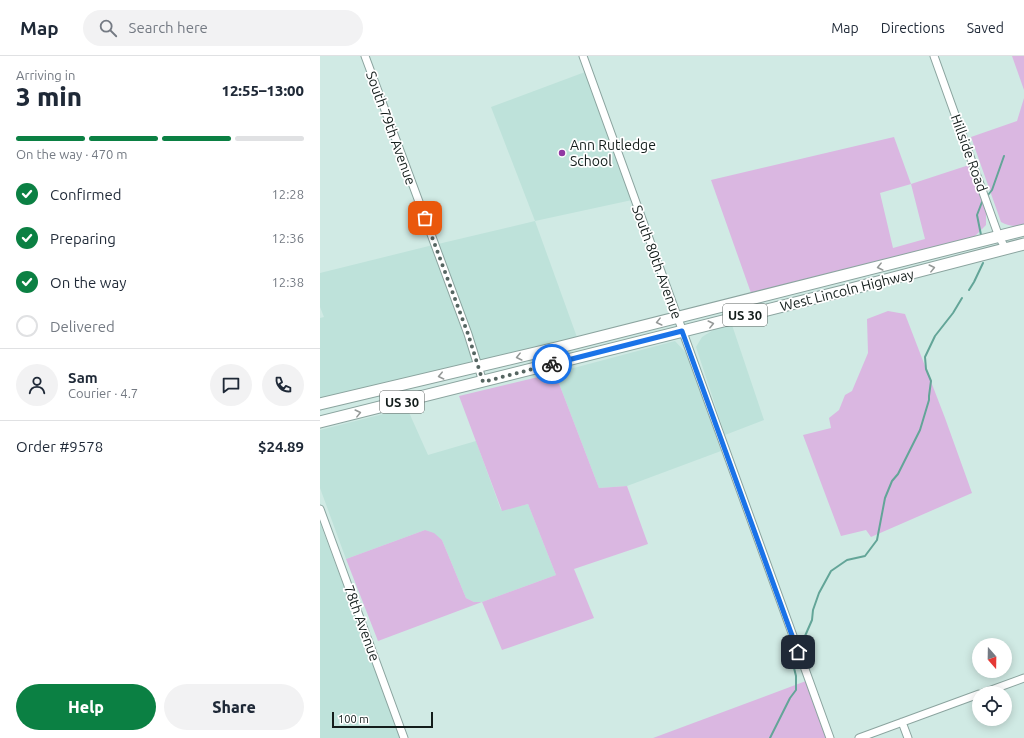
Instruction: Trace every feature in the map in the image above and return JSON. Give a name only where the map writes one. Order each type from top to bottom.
[{"type":"main road","name":"West Lincoln Highway","points":[[320,404],[678,318],[1024,230]]},
{"type":"main road","name":"West Lincoln Highway","points":[[320,422],[1024,244]]},
{"type":"main road","points":[[320,412],[348,398]]},
{"type":"street","name":"South 79th Avenue","points":[[365,56],[468,334],[483,382]]},
{"type":"street","name":"South 80th Avenue","points":[[583,56],[830,738]]},
{"type":"street","name":"Hillside Road","points":[[934,56],[1000,237],[1006,249]]},
{"type":"street","name":"78th Avenue","points":[[320,509],[404,738]]},
{"type":"street","points":[[1002,686],[1024,678]]},
{"type":"street","points":[[859,738],[972,697]]},
{"type":"street","points":[[902,722],[908,738]]},
{"type":"shaded area","points":[[1012,56],[1024,56],[1024,90]]},
{"type":"shaded area","name":"Ann Rutledge School","points":[[585,72],[632,200],[535,221],[491,107]]},
{"type":"shaded area","points":[[1024,98],[1024,225],[1012,226],[1001,222],[971,137],[1017,121]]},
{"type":"shaded area","points":[[894,137],[911,184],[969,165],[986,213],[986,225],[973,238],[751,293],[711,180]],"holes":[[[911,184],[925,239],[893,248],[880,193]]]},
{"type":"shaded area","points":[[535,221],[578,340],[479,363],[438,244]]},
{"type":"shaded area","points":[[433,245],[476,365],[320,403],[320,318],[324,317],[320,307],[320,273]]},
{"type":"shaded area","points":[[888,311],[905,314],[972,493],[871,537],[866,530],[841,536],[803,435],[831,428],[829,418],[839,410],[845,395],[852,391],[868,353],[867,319]]},
{"type":"shaded area","points":[[731,322],[764,420],[725,435],[696,347],[702,337]]},
{"type":"shaded area","points":[[675,341],[687,354],[721,451],[627,486],[599,488],[555,373]]},
{"type":"shaded area","points":[[555,373],[599,488],[627,486],[648,544],[574,569],[594,618],[502,650],[482,602],[556,575],[528,504],[502,511],[459,396]]},
{"type":"shaded area","points":[[407,408],[428,455],[476,441],[501,510],[528,504],[556,575],[482,602],[474,602],[466,598],[442,540],[425,530],[346,559],[320,488],[320,430]]},
{"type":"shaded area","points":[[320,522],[325,536],[401,738],[320,738]]},
{"type":"shaded area","points":[[425,530],[434,533],[442,540],[466,598],[474,602],[482,602],[378,641],[346,559]]},
{"type":"shaded area","points":[[806,681],[826,738],[653,738]]},
{"type":"waterway","points":[[988,195],[992,190],[1004,156]]},
{"type":"waterway","points":[[981,235],[977,215],[982,202]]},
{"type":"waterway","points":[[969,290],[983,263]]},
{"type":"waterway","points":[[805,636],[812,620],[813,610],[819,593],[831,571],[847,560],[865,556],[877,540],[885,498],[892,481],[898,474],[920,430],[929,400],[931,381],[926,369],[925,357],[935,336],[953,313],[962,298]]},
{"type":"waterway","points":[[770,738],[790,698],[796,690],[796,676],[791,656],[792,651]]},
{"type":"way so far","points":[[425,218],[468,334],[483,382],[552,364]]},
{"type":"place","name":"Ann Rutledge School","points":[[562,153]]},
{"type":"route","points":[[552,364],[682,331],[688,344],[798,652]]}]
